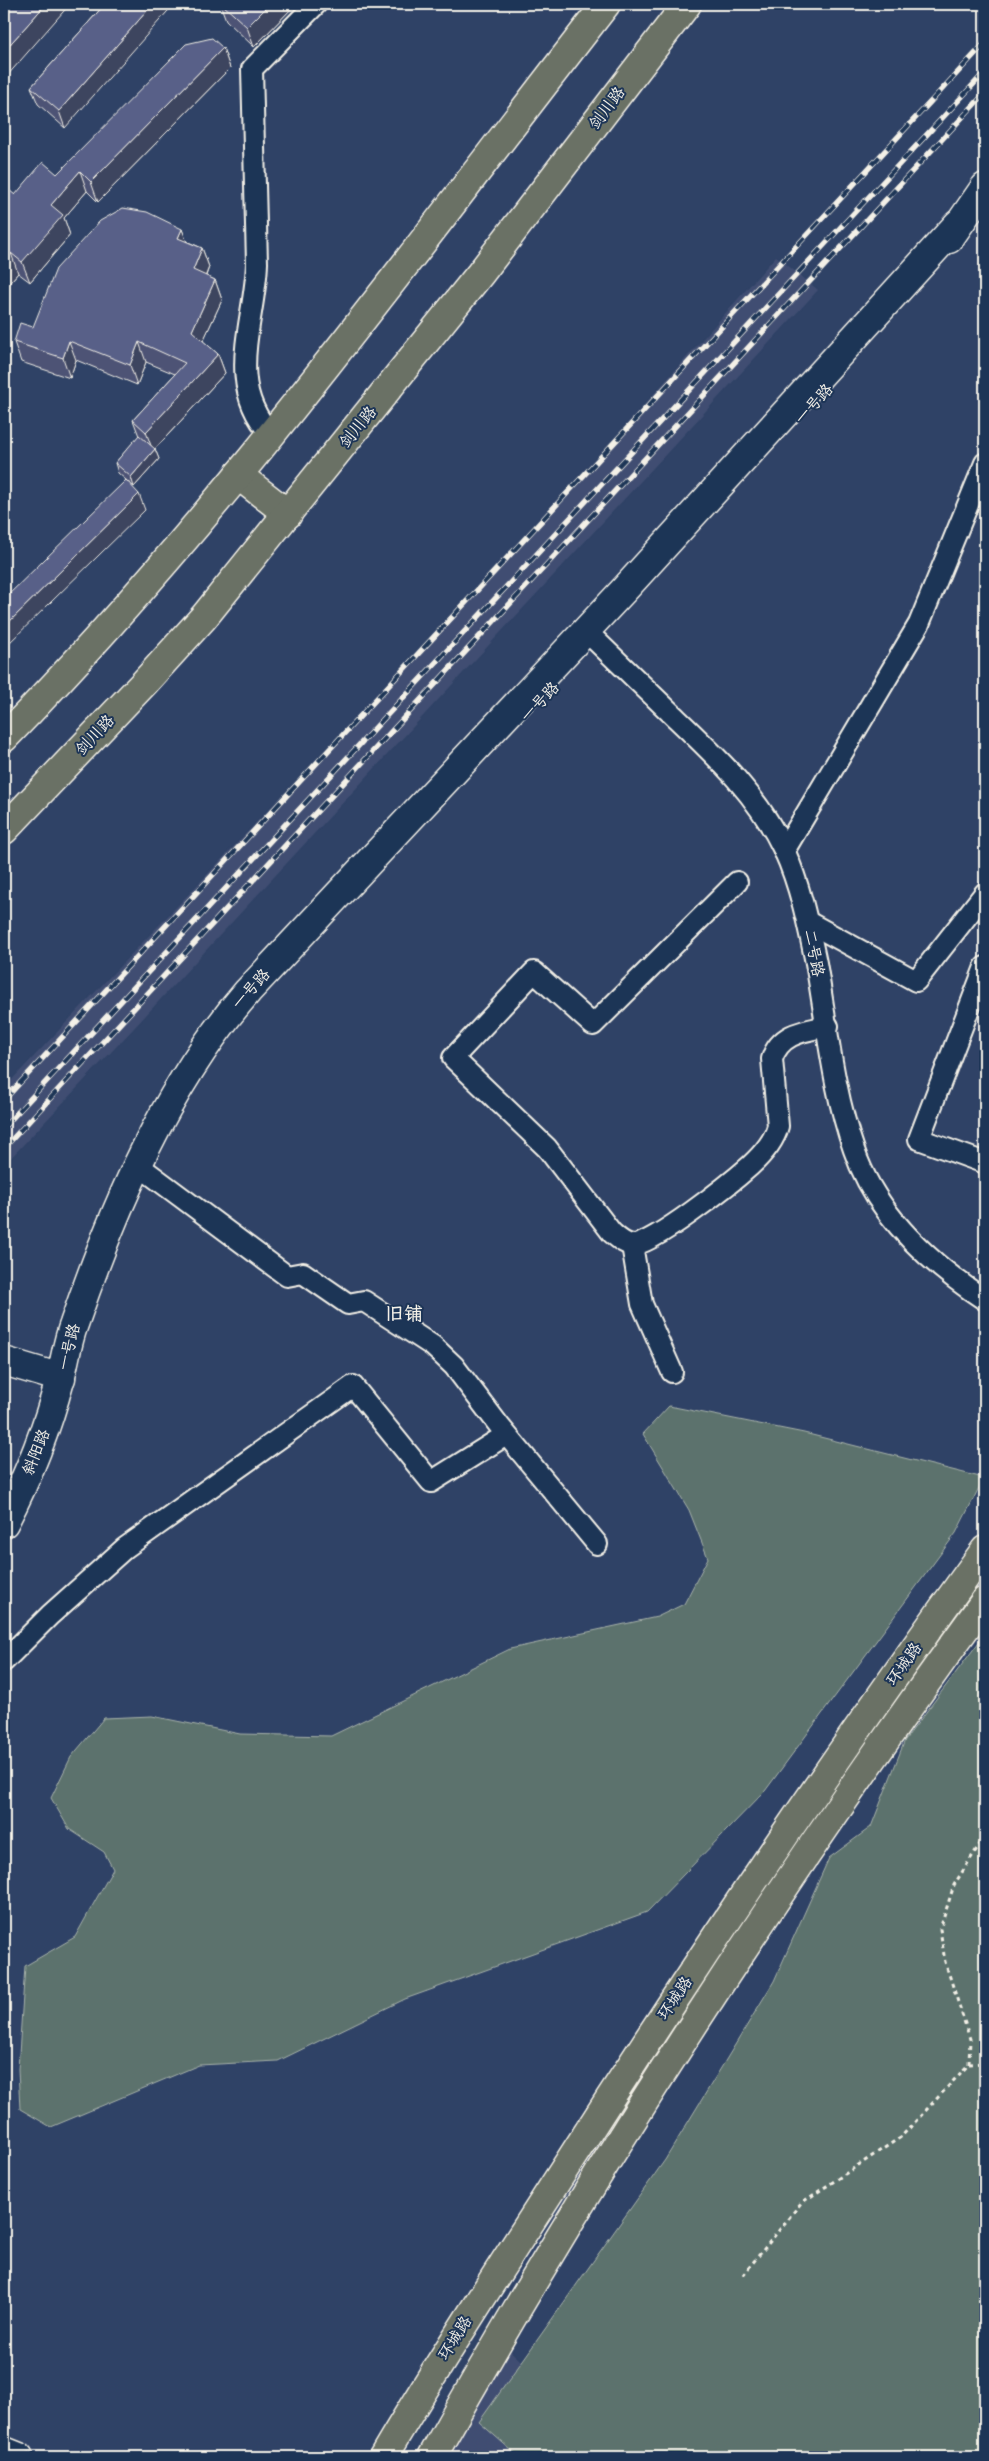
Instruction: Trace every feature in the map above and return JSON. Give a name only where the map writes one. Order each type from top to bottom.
[{"type":"main road","points":[[4,738],[125,609],[238,475],[445,215],[606,4]]},
{"type":"main road","name":"剑川路","points":[[4,830],[181,642],[288,514],[480,274],[687,4]]},
{"type":"main road","points":[[238,475],[288,514]]},
{"type":"main road","name":"环城路","points":[[383,2457],[460,2331],[658,2024],[792,1824],[985,1550]]},
{"type":"main road","name":"环城路","points":[[432,2457],[493,2350],[633,2117],[816,1841],[985,1601]]},
{"type":"street","points":[[271,434],[253,408],[245,378],[245,354],[255,293],[257,263],[252,69],[316,4]]},
{"type":"street","name":"一号路","points":[[61,1378],[76,1317],[115,1217],[145,1170],[191,1068],[237,1004],[591,636],[958,224],[985,187]]},
{"type":"street","points":[[784,851],[919,624],[985,463]]},
{"type":"street","name":"二号路","points":[[591,636],[748,790],[766,816],[784,851],[808,922],[846,1127],[859,1163],[874,1191],[907,1236],[930,1260],[985,1300]]},
{"type":"street","points":[[737,882],[593,1025],[534,972],[453,1058],[547,1148],[612,1233],[623,1242],[632,1245],[645,1241],[674,1224],[750,1167],[775,1137],[778,1126],[772,1059],[775,1049],[781,1041],[805,1031],[828,1026]]},
{"type":"street","points":[[808,922],[916,981],[985,893]]},
{"type":"street","points":[[985,967],[919,1139],[985,1163]]},
{"type":"street","points":[[145,1170],[287,1276],[302,1273],[348,1304],[364,1301],[433,1346],[454,1366],[506,1435],[597,1544]]},
{"type":"street","points":[[632,1245],[642,1304],[672,1372]]},
{"type":"street","points":[[4,1360],[61,1378]]},
{"type":"street","name":"斜阳路","points":[[4,1523],[35,1458],[61,1378]]},
{"type":"street","points":[[4,1661],[50,1615],[125,1548],[353,1386],[431,1482],[506,1435]]},
{"type":"street","points":[[4,2451],[19,2457]]},
{"type":"path","points":[[970,2064],[970,2039],[945,1962],[940,1929],[954,1885],[985,1836]]},
{"type":"path","points":[[743,2275],[801,2203],[901,2137],[970,2064],[985,2063]]},
{"type":"shaded area","points":[[776,256],[818,290],[133,1029],[4,1165],[4,1088],[520,546]]},
{"type":"shaded area","points":[[504,2345],[601,2436],[639,2457],[426,2457]]},
{"type":"green space","points":[[669,1406],[804,1433],[984,1478],[956,1533],[765,1791],[647,1912],[405,1999],[278,2061],[199,2065],[51,2127],[20,2109],[18,2069],[25,1966],[75,1937],[113,1869],[104,1852],[69,1829],[51,1798],[71,1757],[104,1718],[152,1716],[240,1734],[331,1736],[510,1649],[657,1617],[684,1604],[708,1558],[689,1510],[643,1434]]},
{"type":"green space","points":[[985,1634],[985,2457],[519,2457],[479,2422],[665,2160],[774,1981],[829,1858],[871,1827],[905,1740]]},
{"type":"building","points":[[4,4],[46,4],[4,51]]},
{"type":"building","points":[[105,4],[153,4],[59,111],[31,87]]},
{"type":"building","points":[[222,4],[270,4],[247,27]]},
{"type":"building","points":[[212,38],[223,48],[91,182],[80,171],[51,205],[63,215],[22,262],[11,253],[4,261],[4,197],[9,190],[15,195],[43,162],[57,174],[186,44]]},
{"type":"building","points":[[123,208],[147,212],[182,229],[178,238],[202,248],[193,270],[215,280],[192,331],[218,354],[146,432],[133,420],[185,363],[139,342],[130,365],[69,341],[63,358],[14,342],[20,323],[33,327],[56,269],[100,221]]},
{"type":"building","points":[[139,435],[155,449],[131,477],[115,463]]},
{"type":"building","points":[[126,480],[139,494],[4,627],[4,599]]},
{"type":"building","points":[[28,2452],[40,2457],[25,2457]]},
{"type":"railway","points":[[4,1100],[985,43]]},
{"type":"railway","points":[[4,1127],[985,72]]},
{"type":"railway","points":[[4,1148],[985,93]]},
{"type":"district","name":"旧铺","points":[[404,1314]]}]
